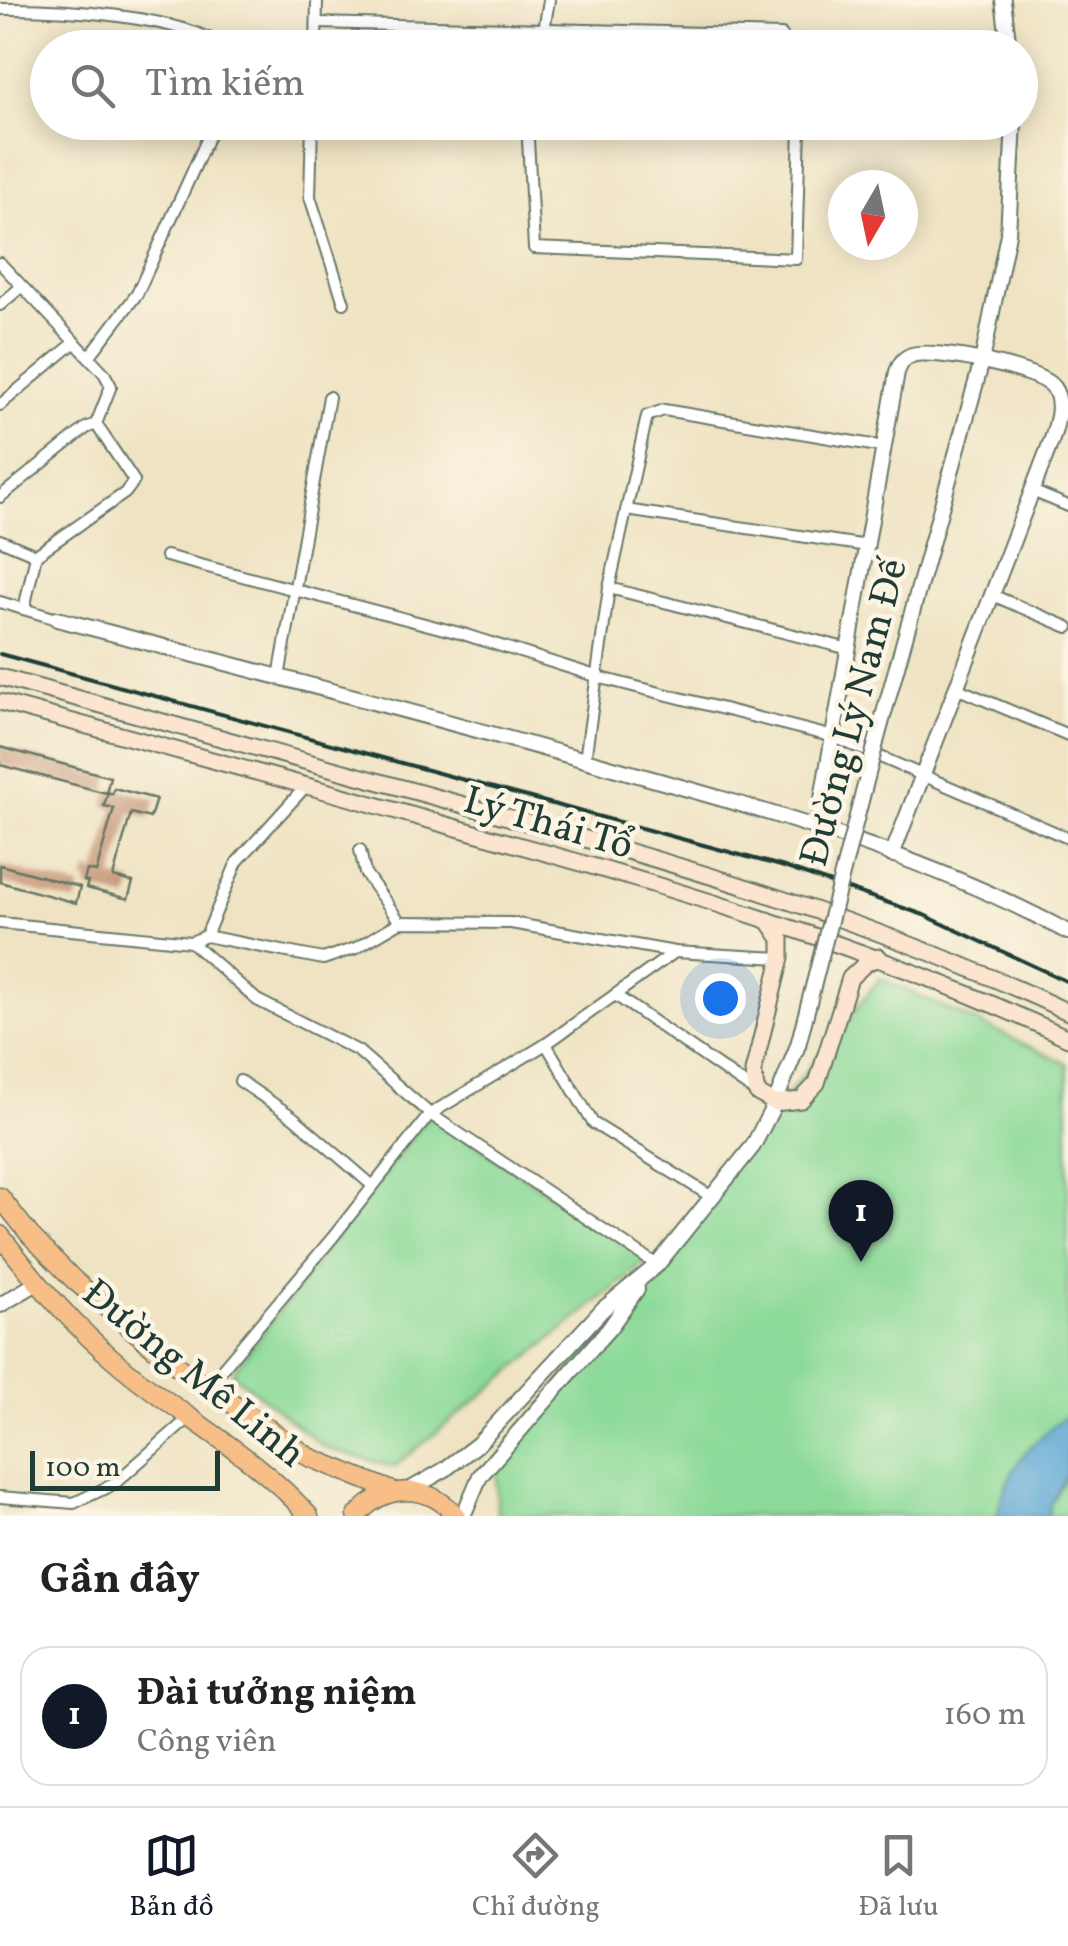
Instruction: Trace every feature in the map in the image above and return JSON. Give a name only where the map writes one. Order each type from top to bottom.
[{"type":"main road","name":"Lý Thái Tổ","points":[[0,678],[708,876],[888,935],[1068,1012]]},
{"type":"main road","name":"Lý Thái Tổ","points":[[0,702],[768,920],[880,957],[1068,1038]]},
{"type":"main road","points":[[701,900],[708,876]]},
{"type":"main road","points":[[768,920],[781,939],[781,958],[754,1072],[757,1093],[775,1103],[801,1100],[817,1083],[850,978],[864,964],[880,957]]},
{"type":"main road","points":[[954,987],[962,964]]},
{"type":"main road","name":"Đường Mê Linh","points":[[0,1197],[74,1280],[166,1358],[207,1387],[309,1457],[402,1491],[434,1497],[460,1516]]},
{"type":"main road","name":"Đường Mê Linh","points":[[0,1235],[72,1322],[118,1364],[271,1476],[309,1516]]},
{"type":"main road","points":[[358,1516],[376,1498],[402,1491]]},
{"type":"street","points":[[316,30],[318,0]]},
{"type":"street","points":[[545,29],[549,0]]},
{"type":"street","points":[[1003,0],[1007,30]]},
{"type":"street","points":[[0,8],[55,8],[181,30]]},
{"type":"street","points":[[316,24],[584,30]]},
{"type":"street","points":[[89,357],[137,294],[207,140]]},
{"type":"street","points":[[312,140],[310,198],[344,303]]},
{"type":"street","points":[[528,140],[534,248],[796,260],[800,140]]},
{"type":"street","name":"Đường Lý Nam Đế","points":[[460,1516],[480,1476],[611,1326],[752,1146],[775,1103],[798,1045],[982,360],[1008,234],[1013,140]]},
{"type":"street","points":[[0,263],[104,373],[111,386],[96,424],[0,497]]},
{"type":"street","points":[[0,305],[22,287]]},
{"type":"street","points":[[0,405],[74,342]]},
{"type":"street","points":[[817,827],[896,372],[902,360],[914,354],[982,360],[1044,379],[1055,388],[1059,415],[892,855]]},
{"type":"street","points":[[279,677],[329,397]]},
{"type":"street","points":[[586,760],[610,588],[648,416],[664,410],[884,447]]},
{"type":"street","points":[[24,609],[36,555],[125,494],[134,481],[96,424]]},
{"type":"street","points":[[1032,491],[1068,506]]},
{"type":"street","points":[[626,510],[867,546]]},
{"type":"street","points":[[0,540],[36,555]]},
{"type":"street","points":[[166,556],[463,634],[596,676],[834,737],[1068,838]]},
{"type":"street","points":[[610,588],[850,649]]},
{"type":"street","points":[[992,594],[1068,628]]},
{"type":"street","points":[[0,602],[586,760],[817,827],[1001,896],[1068,932]]},
{"type":"street","points":[[956,688],[1068,735]]},
{"type":"street","points":[[206,936],[237,862],[306,786]]},
{"type":"street","points":[[360,850],[366,873],[400,922]]},
{"type":"street","points":[[0,922],[191,942],[206,936],[323,959],[356,948],[400,922],[511,922],[675,952],[781,958]]},
{"type":"street","points":[[191,942],[258,1000],[358,1051],[430,1114],[652,1270]]},
{"type":"street","points":[[207,1387],[430,1114],[546,1044],[675,952]]},
{"type":"street","points":[[615,995],[757,1093]]},
{"type":"street","points":[[546,1044],[593,1123],[712,1197]]},
{"type":"street","points":[[240,1081],[293,1118],[373,1186]]},
{"type":"street","name":"Đường Lý Nam Đế","points":[[402,1491],[444,1470],[478,1444],[603,1309],[652,1270]]},
{"type":"street","points":[[0,1305],[37,1283]]},
{"type":"street","points":[[0,1497],[74,1503],[114,1484],[190,1418]]},
{"type":"green space","points":[[880,978],[1068,1064],[1068,1516],[497,1516],[497,1461]]},
{"type":"green space","points":[[430,1114],[648,1260],[394,1467],[325,1448],[232,1373]]},
{"type":"water","points":[[1068,1415],[1068,1473],[1048,1516],[997,1516],[1007,1483],[1021,1458]]},
{"type":"building","points":[[0,747],[110,777],[106,793],[0,765]]},
{"type":"building","points":[[114,788],[156,799],[150,818],[131,813],[113,877],[133,882],[128,899],[86,888],[88,882],[84,881],[87,870],[96,872],[114,808],[104,806],[108,792],[112,794]]},
{"type":"building","points":[[0,865],[80,887],[76,903],[0,882]]},
{"type":"railway","points":[[0,654],[781,866],[924,915],[1068,982]]},
{"type":"place","name":"Đài tưởng niệm","points":[[861,1262]]}]
